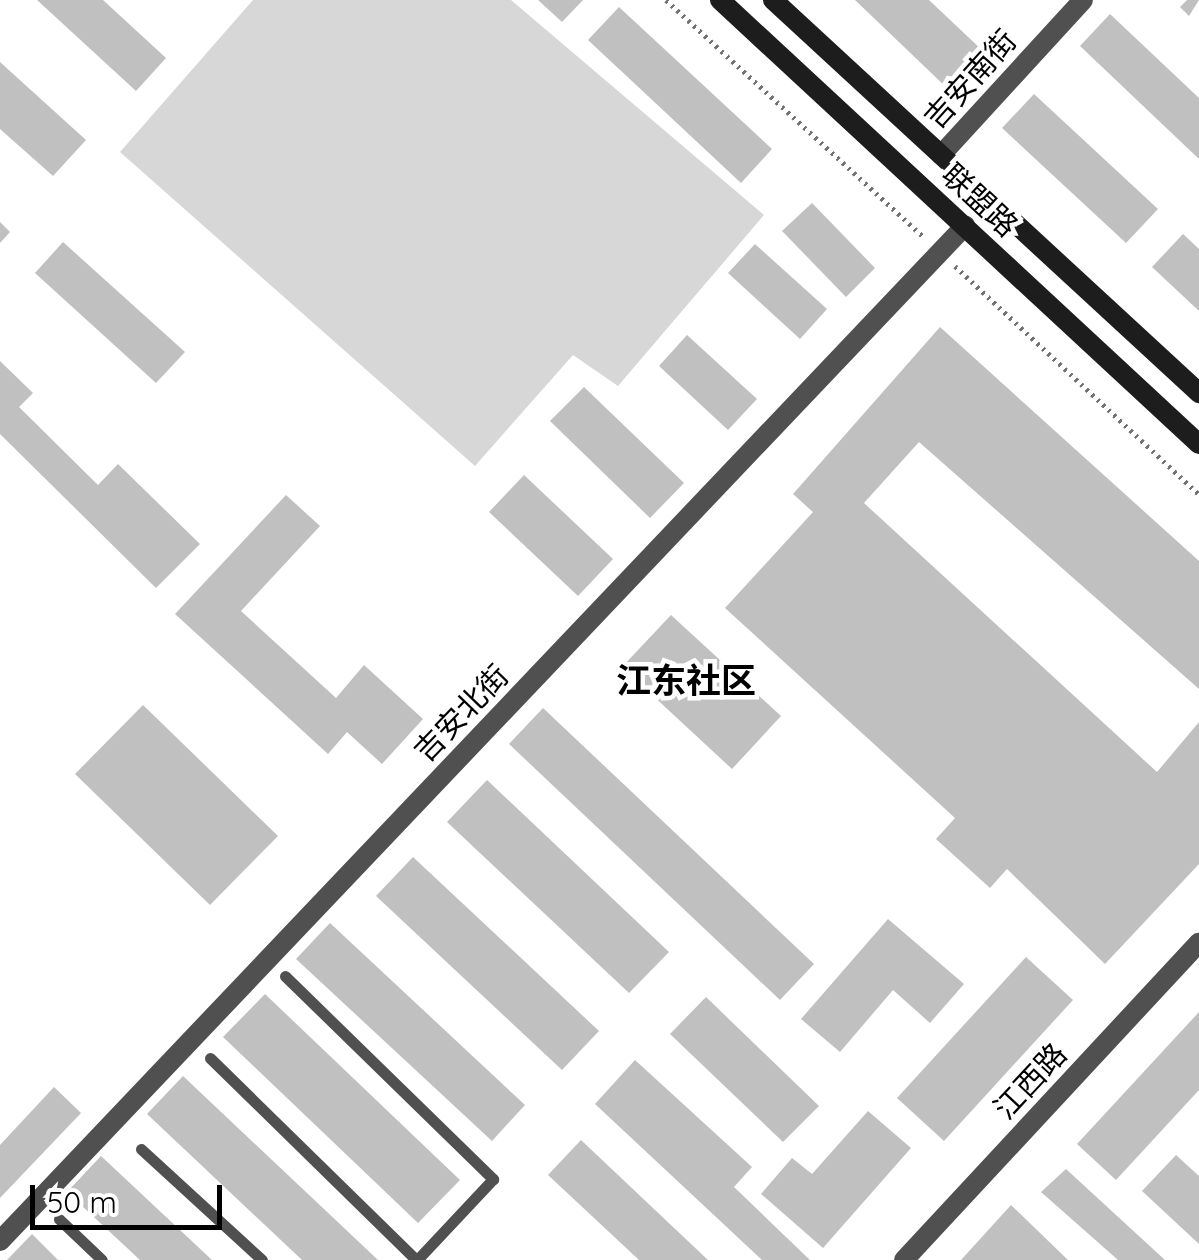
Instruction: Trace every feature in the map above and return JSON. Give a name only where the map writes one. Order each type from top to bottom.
[{"type":"main road","name":"联盟路","points":[[720,0],[1199,444]]},
{"type":"main road","name":"联盟路","points":[[773,0],[1199,393]]},
{"type":"street","name":"吉安南街","points":[[942,155],[1083,0]]},
{"type":"street","name":"吉安北街","points":[[0,1242],[964,226]]},
{"type":"street","name":"江西路","points":[[904,1260],[1199,943]]},
{"type":"lane","points":[[210,1058],[416,1260],[493,1179],[285,976]]},
{"type":"lane","points":[[141,1148],[262,1260]]},
{"type":"lane","points":[[59,1219],[102,1260]]},
{"type":"shaded area","points":[[253,0],[511,0],[764,215],[618,386],[573,355],[475,466],[120,152]]},
{"type":"building","points":[[37,0],[103,0],[166,58],[136,91]]},
{"type":"building","points":[[538,0],[583,0],[562,22]]},
{"type":"building","points":[[855,0],[929,0],[984,52],[948,89]]},
{"type":"building","points":[[1187,0],[1199,0],[1189,16],[1180,7]]},
{"type":"building","points":[[619,7],[772,149],[741,183],[588,40]]},
{"type":"building","points":[[1110,14],[1199,98],[1199,159],[1080,46]]},
{"type":"building","points":[[0,62],[86,140],[53,176],[0,129]]},
{"type":"building","points":[[1034,94],[1158,209],[1126,243],[1002,128]]},
{"type":"building","points":[[812,203],[875,268],[846,297],[782,231]]},
{"type":"building","points":[[0,222],[10,232],[0,243]]},
{"type":"building","points":[[1183,234],[1199,249],[1199,311],[1152,267]]},
{"type":"building","points":[[63,242],[185,352],[156,383],[35,273]]},
{"type":"building","points":[[755,244],[827,309],[800,339],[728,273]]},
{"type":"building","points":[[940,327],[1199,561],[1199,689],[919,442],[864,503],[1157,772],[1199,722],[1199,864],[1105,964],[1007,869],[990,888],[936,839],[955,818],[725,608],[813,512],[793,494]]},
{"type":"building","points":[[687,335],[757,399],[728,430],[659,366]]},
{"type":"building","points":[[0,361],[33,393],[19,407],[98,485],[118,464],[200,544],[156,588],[0,434]]},
{"type":"building","points":[[584,387],[684,483],[650,518],[550,421]]},
{"type":"building","points":[[524,475],[613,559],[578,596],[489,512]]},
{"type":"building","points":[[286,495],[320,526],[241,611],[336,698],[364,665],[423,719],[382,764],[347,732],[328,754],[175,614]]},
{"type":"building","points":[[671,615],[781,716],[732,769],[622,667]]},
{"type":"building","points":[[143,705],[278,836],[210,905],[75,774]]},
{"type":"building","points":[[543,708],[814,964],[780,1000],[509,744]]},
{"type":"building","points":[[487,780],[669,952],[629,993],[447,822]]},
{"type":"building","points":[[413,857],[599,1031],[562,1070],[376,896]]},
{"type":"building","points":[[888,919],[964,984],[930,1023],[893,990],[840,1052],[801,1019]]},
{"type":"building","points":[[330,923],[525,1105],[492,1141],[296,959]]},
{"type":"building","points":[[1026,957],[1073,1000],[944,1141],[897,1098]]},
{"type":"building","points":[[265,994],[460,1180],[418,1223],[223,1037]]},
{"type":"building","points":[[706,997],[819,1106],[783,1142],[670,1034]]},
{"type":"building","points":[[1199,1012],[1199,1090],[1116,1180],[1077,1144]]},
{"type":"building","points":[[635,1060],[752,1167],[734,1187],[810,1260],[762,1260],[595,1104]]},
{"type":"building","points":[[183,1076],[378,1260],[302,1260],[147,1114]]},
{"type":"building","points":[[54,1087],[81,1113],[0,1198],[0,1145]]},
{"type":"building","points":[[868,1111],[911,1148],[823,1248],[761,1194],[792,1158],[812,1174]]},
{"type":"building","points":[[581,1140],[708,1260],[639,1260],[548,1175]]},
{"type":"building","points":[[1176,1155],[1199,1176],[1199,1244],[1142,1191]]},
{"type":"building","points":[[101,1156],[212,1260],[140,1260],[67,1192]]},
{"type":"building","points":[[1066,1169],[1165,1260],[1118,1260],[1041,1192]]},
{"type":"building","points":[[1011,1205],[1068,1260],[961,1260]]},
{"type":"building","points":[[32,1234],[58,1260],[7,1260]]},
{"type":"district","name":"江东社区","points":[[686,680]]}]
